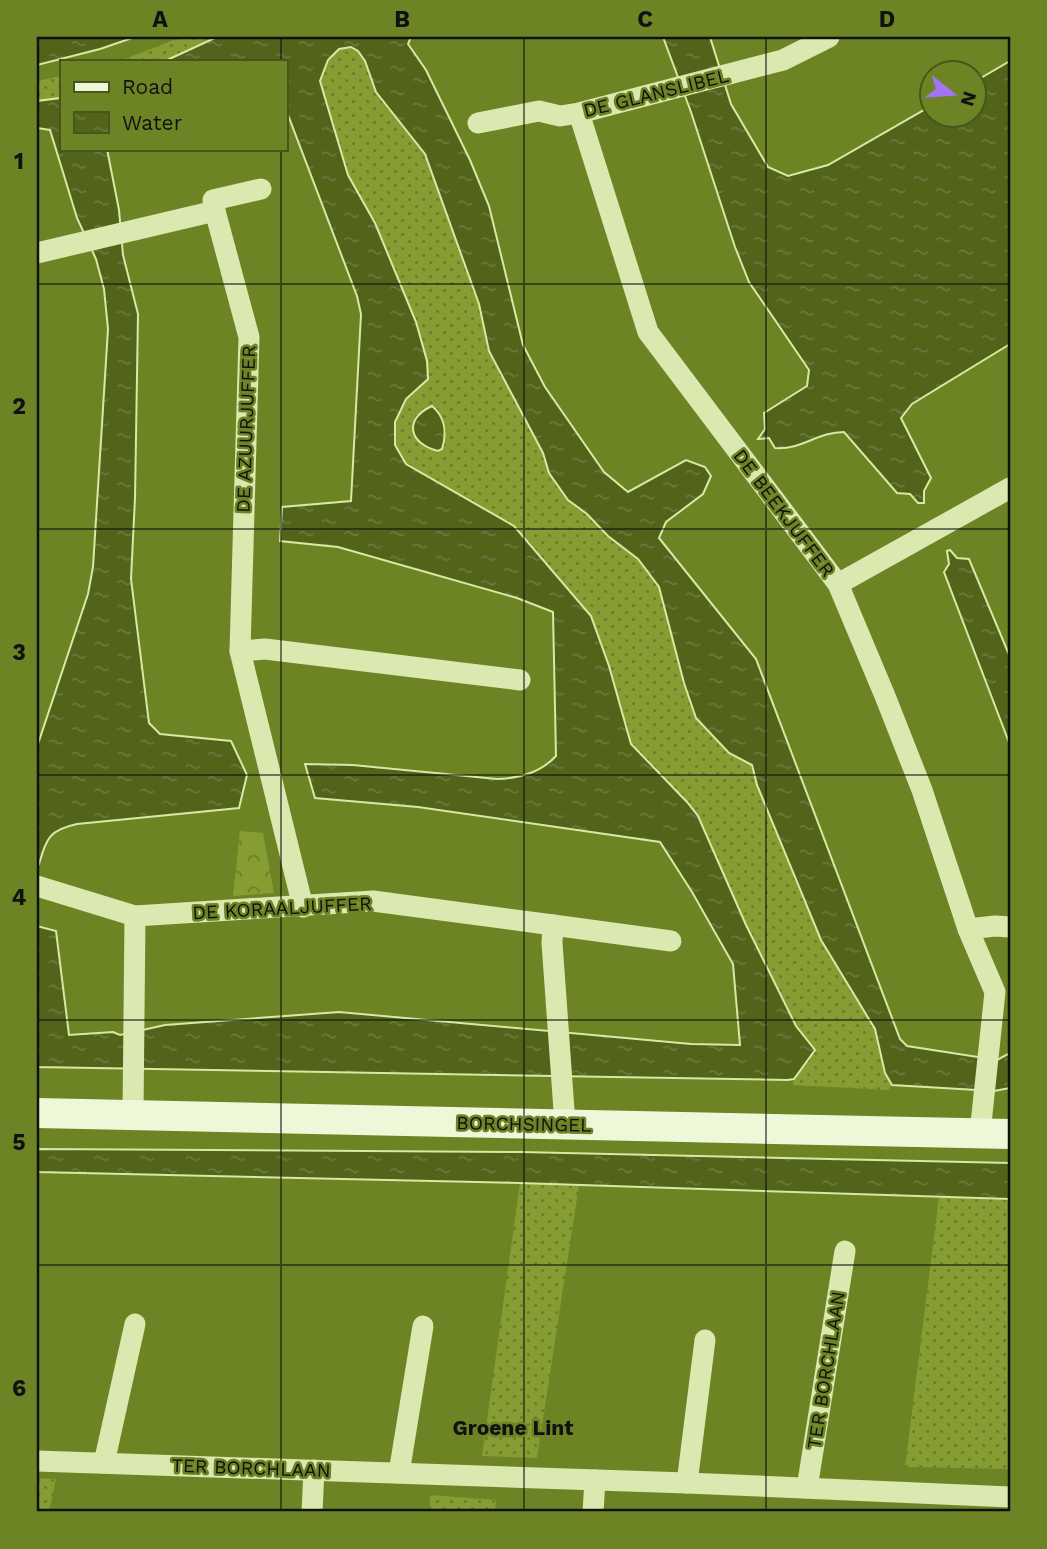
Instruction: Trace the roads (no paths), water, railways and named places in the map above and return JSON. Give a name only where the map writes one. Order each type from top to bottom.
[{"type":"main road","name":"BORCHSINGEL","points":[[37,1113],[1010,1134]]},
{"type":"street","name":"DE GLANSLIBEL","points":[[478,123],[540,111],[560,116],[579,113],[783,60],[828,37]]},
{"type":"street","name":"DE BEEKJUFFER","points":[[579,113],[648,332],[838,584],[885,695],[922,790],[968,929],[995,992],[980,1133]]},
{"type":"street","points":[[37,253],[215,211],[213,200],[261,189]]},
{"type":"street","name":"DE AZUURJUFFER","points":[[215,211],[249,337],[240,651],[303,906]]},
{"type":"street","points":[[838,584],[1010,488]]},
{"type":"street","points":[[240,651],[265,649],[520,680]]},
{"type":"street","name":"DE KORAALJUFFER","points":[[37,886],[135,916],[373,901],[671,941]]},
{"type":"street","points":[[133,1115],[135,916]]},
{"type":"street","points":[[553,925],[565,1124]]},
{"type":"street","points":[[968,929],[1010,927]]},
{"type":"street","name":"TER BORCHLAAN","points":[[807,1488],[845,1251]]},
{"type":"street","points":[[104,1463],[135,1324]]},
{"type":"street","points":[[399,1473],[423,1326]]},
{"type":"street","points":[[687,1483],[705,1340]]},
{"type":"street","name":"TER BORCHLAAN","points":[[37,1461],[1010,1497]]},
{"type":"street","points":[[312,1512],[314,1470]]},
{"type":"street","points":[[593,1512],[594,1480]]},
{"type":"street","points":[[1009,1512],[1010,1497]]},
{"type":"water","points":[[37,37],[135,37],[37,65]]},
{"type":"water","points":[[217,37],[411,37],[408,44],[426,70],[489,206],[523,345],[545,387],[604,472],[628,492],[686,460],[705,467],[711,476],[703,494],[666,522],[659,538],[756,659],[900,1039],[907,1046],[997,1060],[1010,1053],[1010,1088],[994,1091],[892,1085],[885,1073],[875,1029],[821,940],[757,785],[752,765],[729,753],[696,718],[659,587],[638,559],[568,500],[549,473],[543,453],[489,351],[479,304],[425,154],[376,92],[365,61],[358,51],[351,47],[339,49],[328,60],[320,81],[348,175],[375,223],[416,322],[427,361],[428,379],[406,399],[395,422],[395,445],[406,464],[514,526],[591,616],[609,666],[631,744],[698,816],[746,925],[796,1026],[815,1050],[794,1079],[787,1080],[37,1067],[37,926],[56,931],[69,1035],[113,1032],[120,1035],[165,1025],[339,1012],[691,1044],[740,1045],[733,964],[660,842],[418,807],[315,798],[305,764],[353,765],[497,779],[529,774],[550,762],[556,756],[553,612],[517,598],[338,547],[280,541],[282,507],[351,501],[361,314],[357,296],[287,112],[287,60],[167,60]]},
{"type":"water","points":[[663,37],[710,37],[731,104],[768,167],[788,176],[828,165],[918,113],[918,130],[988,130],[988,74],[1010,61],[1010,344],[912,404],[901,418],[931,478],[924,491],[924,503],[918,503],[910,494],[897,493],[844,432],[785,448],[775,448],[769,438],[758,439],[765,429],[764,413],[807,386],[809,370],[749,282]]},
{"type":"water","points":[[60,98],[60,150],[107,150],[119,210],[123,255],[138,314],[131,579],[149,723],[160,734],[231,741],[247,775],[239,808],[68,826],[50,836],[39,864],[37,747],[88,594],[93,567],[108,329],[104,289],[96,259],[77,218],[50,130],[37,128],[37,101]]},
{"type":"water","points":[[432,406],[440,415],[444,426],[444,443],[438,451],[421,443],[413,431],[417,418]]},
{"type":"water","points":[[950,550],[957,558],[969,559],[1010,657],[1010,745],[944,572],[949,564],[947,551]]},
{"type":"water","points":[[37,1149],[521,1152],[1010,1163],[1010,1199],[520,1183],[37,1172]]},
{"type":"district","name":"Groene Lint","points":[[513,1427]]}]
